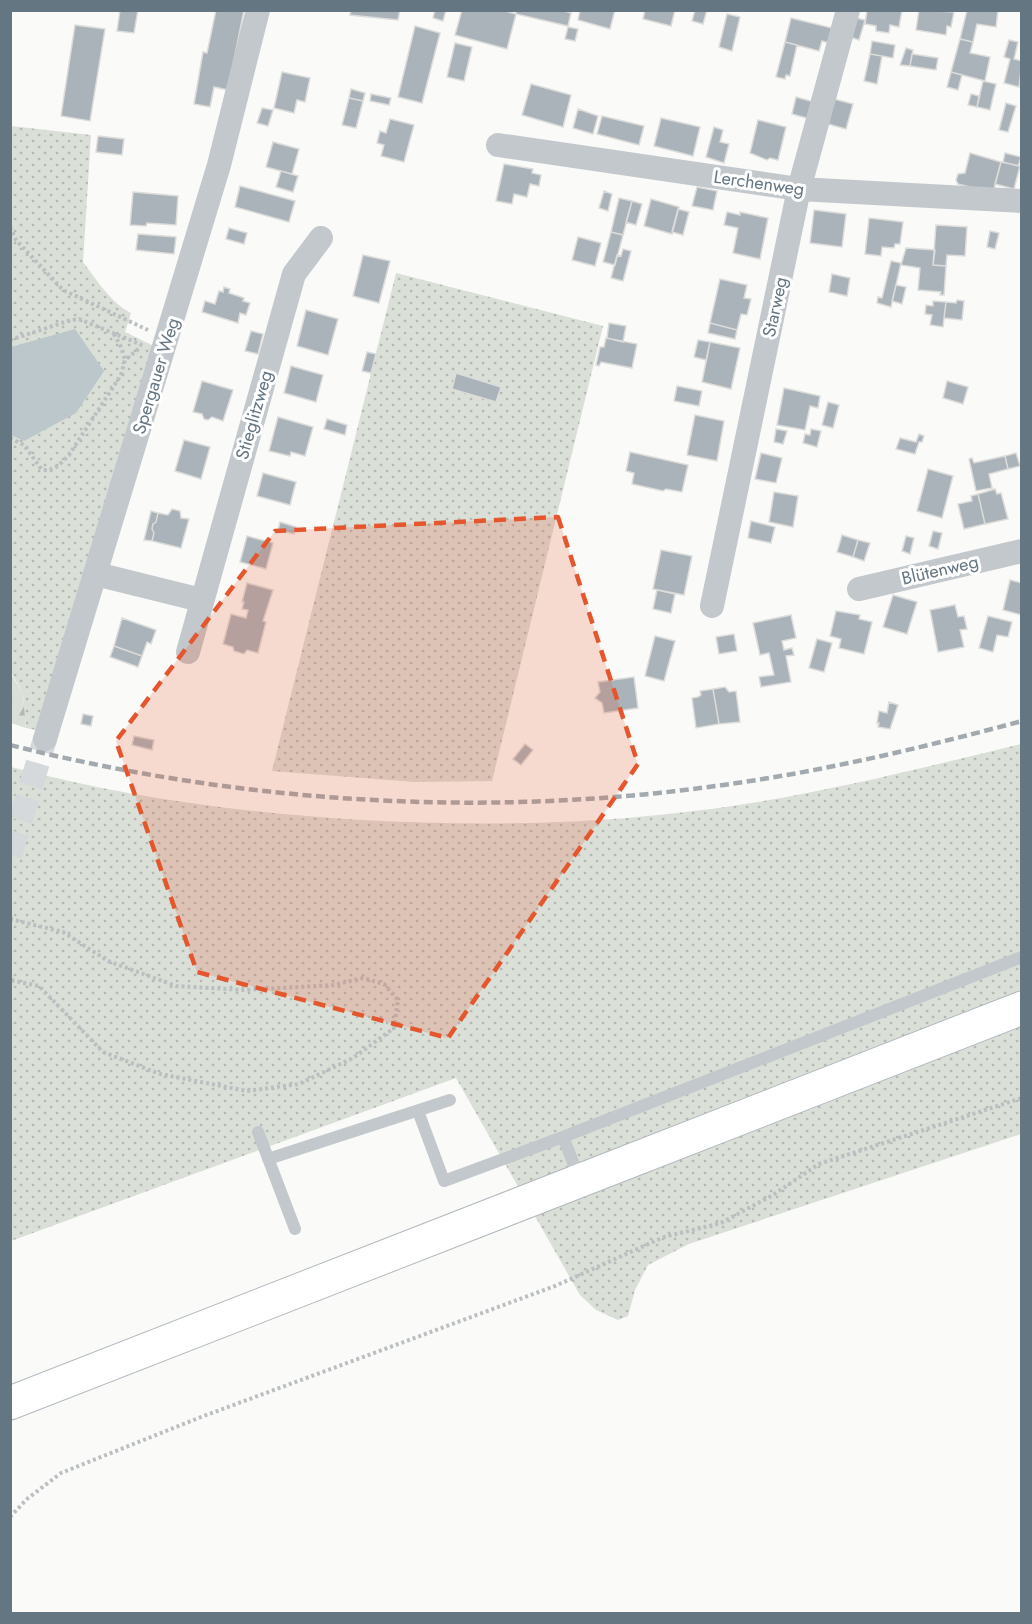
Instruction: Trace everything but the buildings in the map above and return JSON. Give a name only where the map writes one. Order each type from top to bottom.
[{"type":"main road","points":[[10,1403],[1022,1008]]},
{"type":"street","name":"Spergauer Weg","points":[[45,739],[219,165],[258,10]]},
{"type":"street","name":"Starweg","points":[[712,606],[799,189],[848,10]]},
{"type":"street","name":"Lerchenweg","points":[[498,145],[799,189],[1022,201]]},
{"type":"street","name":"Stieglitzweg","points":[[188,652],[294,274],[321,238]]},
{"type":"street","name":"Blütenweg","points":[[859,589],[1022,551]]},
{"type":"street","points":[[96,574],[201,600]]},
{"type":"lane","points":[[418,1111],[444,1180],[562,1137],[1022,957]]},
{"type":"lane","points":[[268,1160],[450,1100]]},
{"type":"lane","points":[[258,1132],[295,1229]]},
{"type":"lane","points":[[562,1137],[580,1181]]},
{"type":"path","points":[[10,228],[16,240],[63,290],[128,322],[167,338]]},
{"type":"path","points":[[10,340],[79,319],[144,345],[125,360]]},
{"type":"path","points":[[10,438],[24,445],[42,470],[50,471],[69,455],[121,375],[125,360],[122,347],[113,333]]},
{"type":"path","points":[[10,919],[63,932],[108,961],[176,986],[244,990],[334,985],[363,978],[384,984],[398,1000],[394,1028],[353,1058],[299,1084],[247,1091],[160,1074],[103,1052],[39,986],[10,980]]},
{"type":"path","points":[[10,1517],[27,1498],[61,1473],[201,1417],[555,1286],[664,1238],[721,1223],[773,1195],[819,1164],[1022,1098]]},
{"type":"highlighted area","points":[[558,517],[638,764],[448,1038],[197,972],[116,741],[275,531]]},
{"type":"green space","points":[[11,126],[91,135],[83,262],[110,297],[131,313],[125,332],[154,346],[41,731],[26,728],[23,694],[11,672]]},
{"type":"green space","points":[[396,273],[603,326],[492,781],[415,782],[272,771]]},
{"type":"green space","points":[[10,672],[23,694],[26,728],[11,723]]},
{"type":"green space","points":[[1021,744],[1021,1134],[689,1244],[648,1265],[635,1290],[628,1316],[618,1320],[596,1310],[580,1295],[456,1078],[11,1241],[11,767],[140,795],[272,813],[403,822],[528,823],[652,816],[777,799]]},
{"type":"shaded area","points":[[75,329],[104,371],[76,413],[24,441],[11,435],[11,347]]},
{"type":"tunnel","points":[[10,855],[45,739]]},
{"type":"railway","points":[[10,745],[99,765],[188,781],[278,792],[368,800],[459,803],[550,801],[640,795],[804,772],[877,757],[1022,721]]}]
